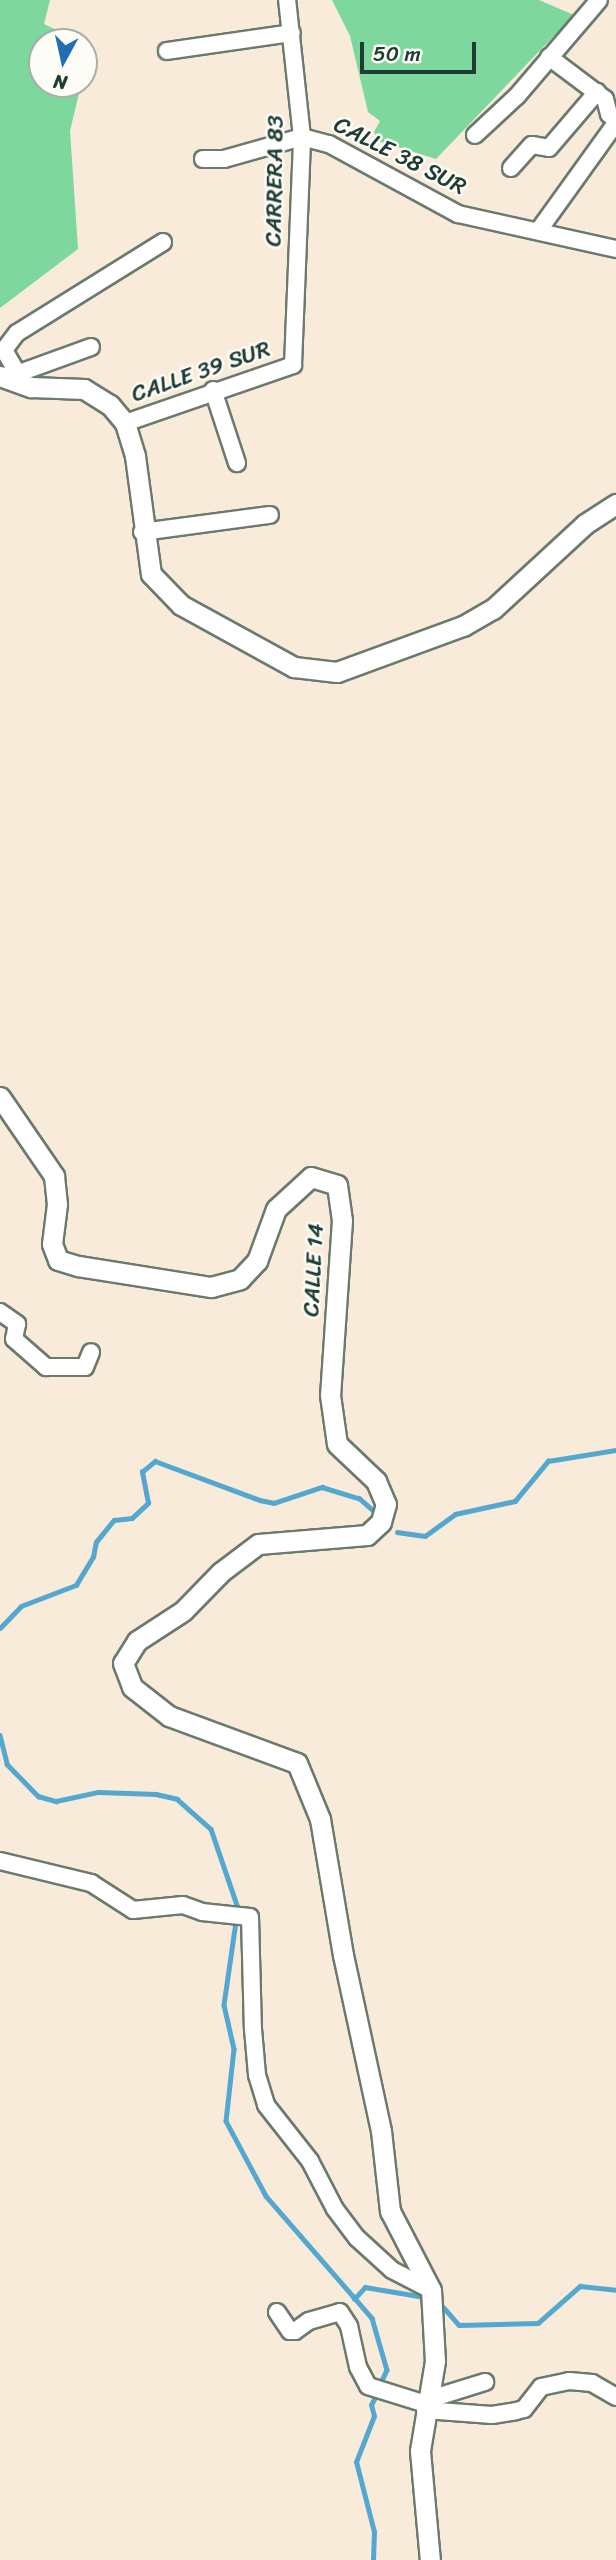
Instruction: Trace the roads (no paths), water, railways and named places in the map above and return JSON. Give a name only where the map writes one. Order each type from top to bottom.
[{"type":"street","name":"CARRERA 83","points":[[288,0],[302,137],[293,365]]},
{"type":"street","points":[[475,135],[517,96],[599,0]]},
{"type":"street","points":[[167,51],[292,33]]},
{"type":"street","points":[[539,230],[616,122],[597,92],[549,57]]},
{"type":"street","points":[[511,168],[532,145],[549,148],[597,92]]},
{"type":"street","name":"CALLE 38 SUR","points":[[203,159],[224,159],[302,137],[363,162],[436,206],[488,223],[539,230],[616,249]]},
{"type":"street","points":[[7,378],[15,369],[4,350],[18,333],[163,242]]},
{"type":"street","points":[[7,378],[91,347]]},
{"type":"street","name":"CALLE 39 SUR","points":[[125,422],[293,365]]},
{"type":"street","points":[[7,378],[31,387],[84,389],[110,405],[125,422],[135,456],[142,532],[151,574],[181,605],[294,667],[337,672],[478,619],[585,524],[616,504]]},
{"type":"street","points":[[213,390],[237,464]]},
{"type":"street","points":[[142,532],[270,515]]},
{"type":"street","name":"CALLE 14","points":[[0,1097],[54,1176],[57,1204],[52,1244],[58,1259],[78,1266],[211,1287],[240,1279],[257,1261],[276,1209],[312,1177],[337,1185],[342,1220],[330,1395],[337,1444],[376,1481],[386,1504],[381,1522],[367,1535],[258,1545],[221,1572],[183,1611],[137,1641],[124,1663],[132,1687],[169,1716],[199,1731],[297,1763],[320,1819],[343,1955],[381,2131],[390,2211],[430,2290]]},
{"type":"street","points":[[0,1312],[17,1324],[14,1339],[46,1367],[85,1367],[91,1352]]},
{"type":"street","points":[[0,1861],[91,1883],[133,1910],[183,1905],[202,1912],[227,1912],[247,1916],[255,2053],[266,2105],[310,2161],[335,2209],[357,2238],[392,2270],[430,2290],[435,2361],[420,2451],[430,2560]]},
{"type":"street","points":[[277,2312],[290,2331],[295,2331],[309,2321],[340,2312],[349,2326],[358,2367],[376,2388],[426,2405],[508,2412],[524,2409],[541,2386],[569,2381],[592,2383],[616,2397]]},
{"type":"street","points":[[426,2405],[485,2382]]},
{"type":"waterway","points":[[397,1532],[425,1536],[455,1514],[515,1501],[548,1461],[616,1450]]},
{"type":"waterway","points":[[0,1628],[21,1606],[76,1585],[93,1557],[96,1542],[114,1520],[132,1518],[148,1503],[142,1472],[155,1461],[260,1500],[274,1503],[322,1487],[359,1498],[374,1511]]},
{"type":"waterway","points":[[0,1735],[7,1764],[38,1796],[56,1801],[98,1792],[156,1794],[177,1799],[211,1829],[238,1908],[224,2005],[234,2049],[226,2121],[266,2196],[372,2318],[387,2370],[380,2385]]},
{"type":"waterway","points":[[439,2302],[459,2325],[538,2323],[580,2286],[616,2290]]},
{"type":"waterway","points":[[354,2299],[365,2287],[424,2297]]},
{"type":"waterway","points":[[373,2560],[374,2532],[356,2462],[374,2416],[371,2405],[377,2393]]}]
